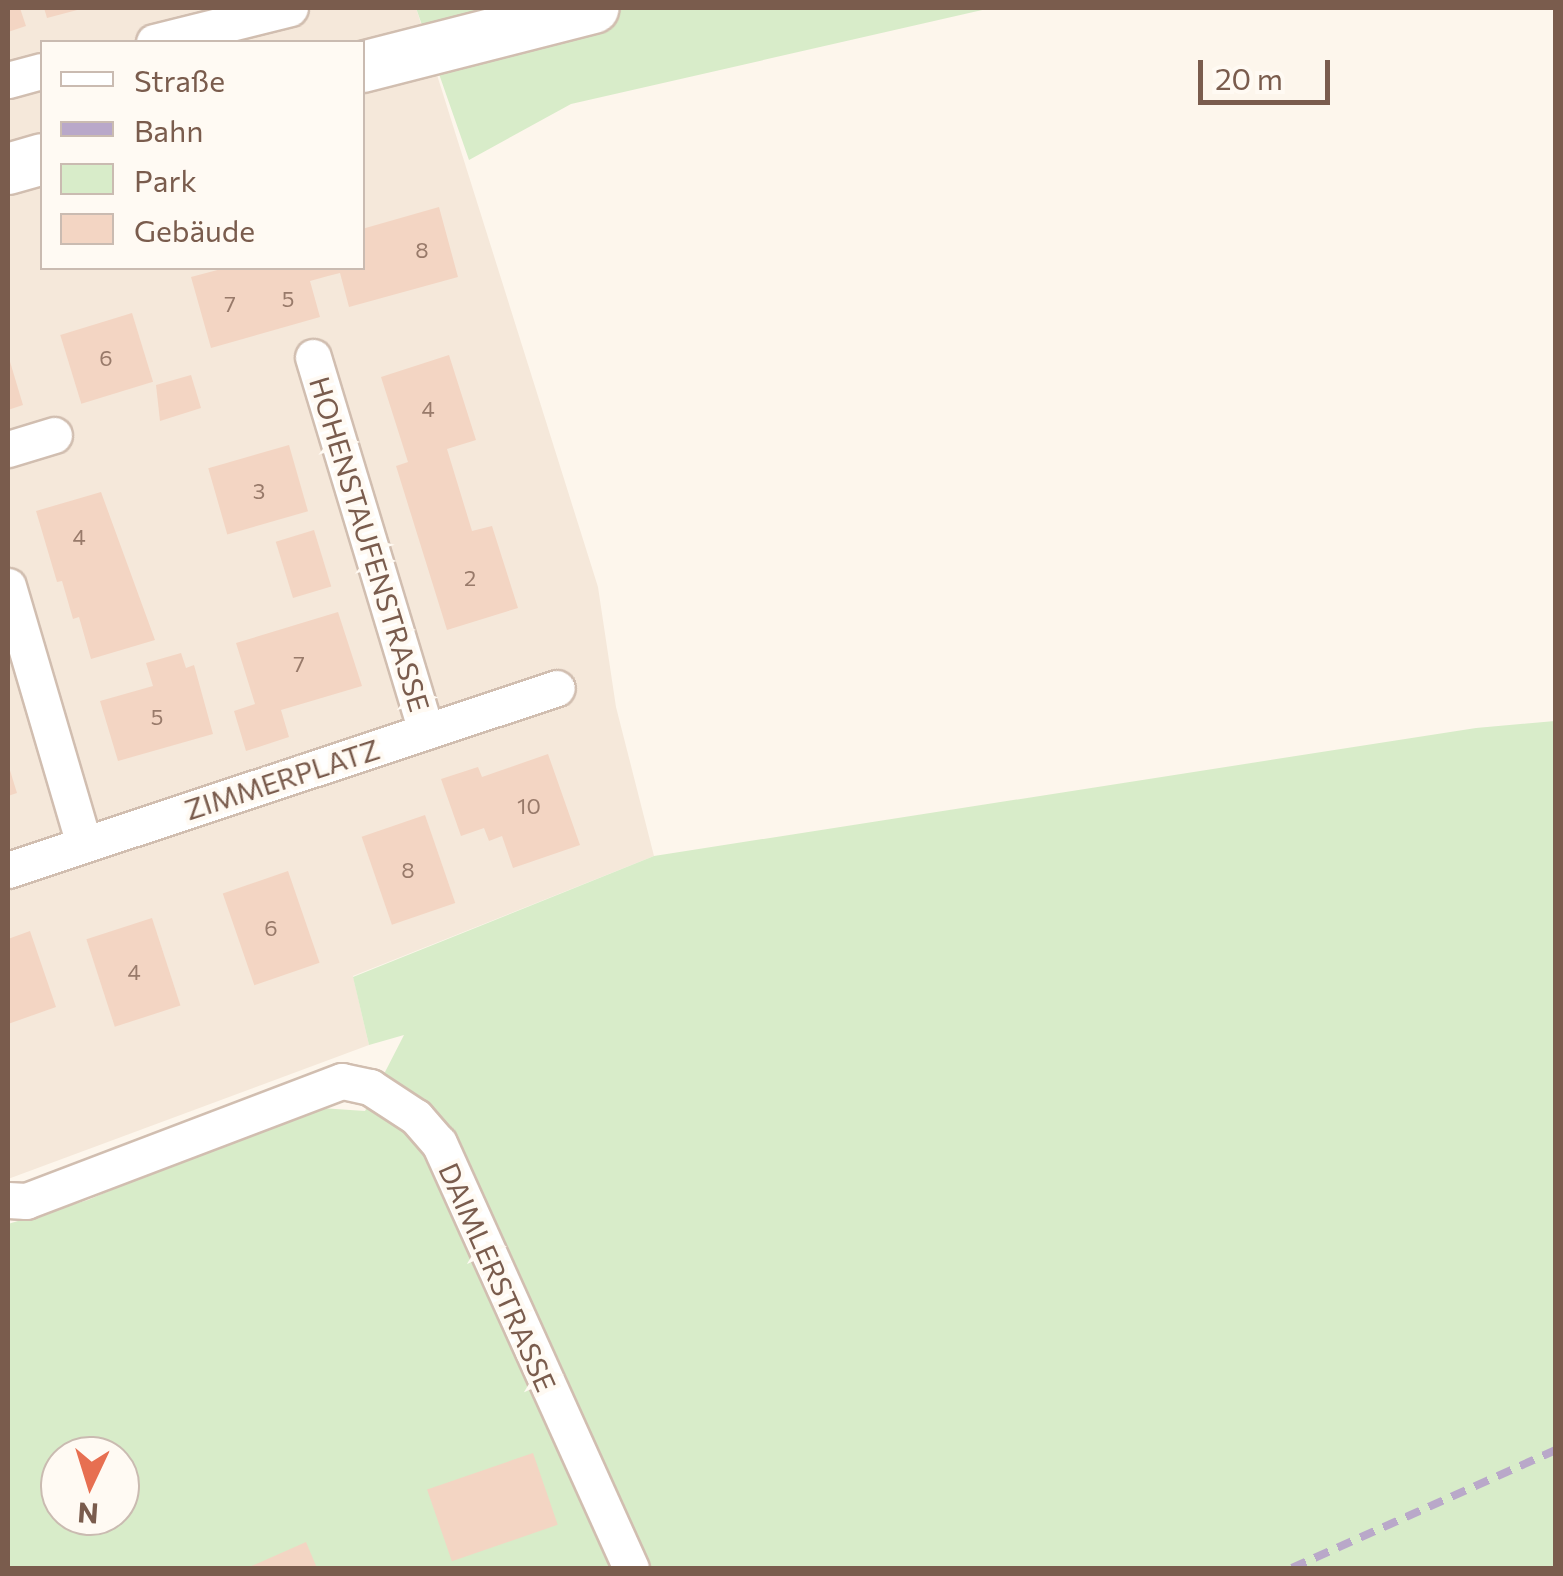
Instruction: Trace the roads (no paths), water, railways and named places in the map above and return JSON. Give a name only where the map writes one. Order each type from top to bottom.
[{"type":"street","points":[[162,40],[290,8]]},
{"type":"street","points":[[383,61],[594,8]]},
{"type":"street","points":[[8,80],[40,72]]},
{"type":"street","points":[[8,169],[40,160]]},
{"type":"street","name":"HOHENSTAUFENSTRASSE","points":[[313,357],[426,732]]},
{"type":"street","points":[[8,450],[54,435]]},
{"type":"street","points":[[8,586],[84,844]]},
{"type":"street","name":"ZIMMERPLATZ","points":[[8,870],[557,688]]},
{"type":"street","name":"DAIMLERSTRASSE","points":[[8,1200],[26,1201],[342,1081],[370,1087],[416,1117],[439,1143],[631,1568]]},
{"type":"railway","points":[[1292,1568],[1556,1450]]}]
